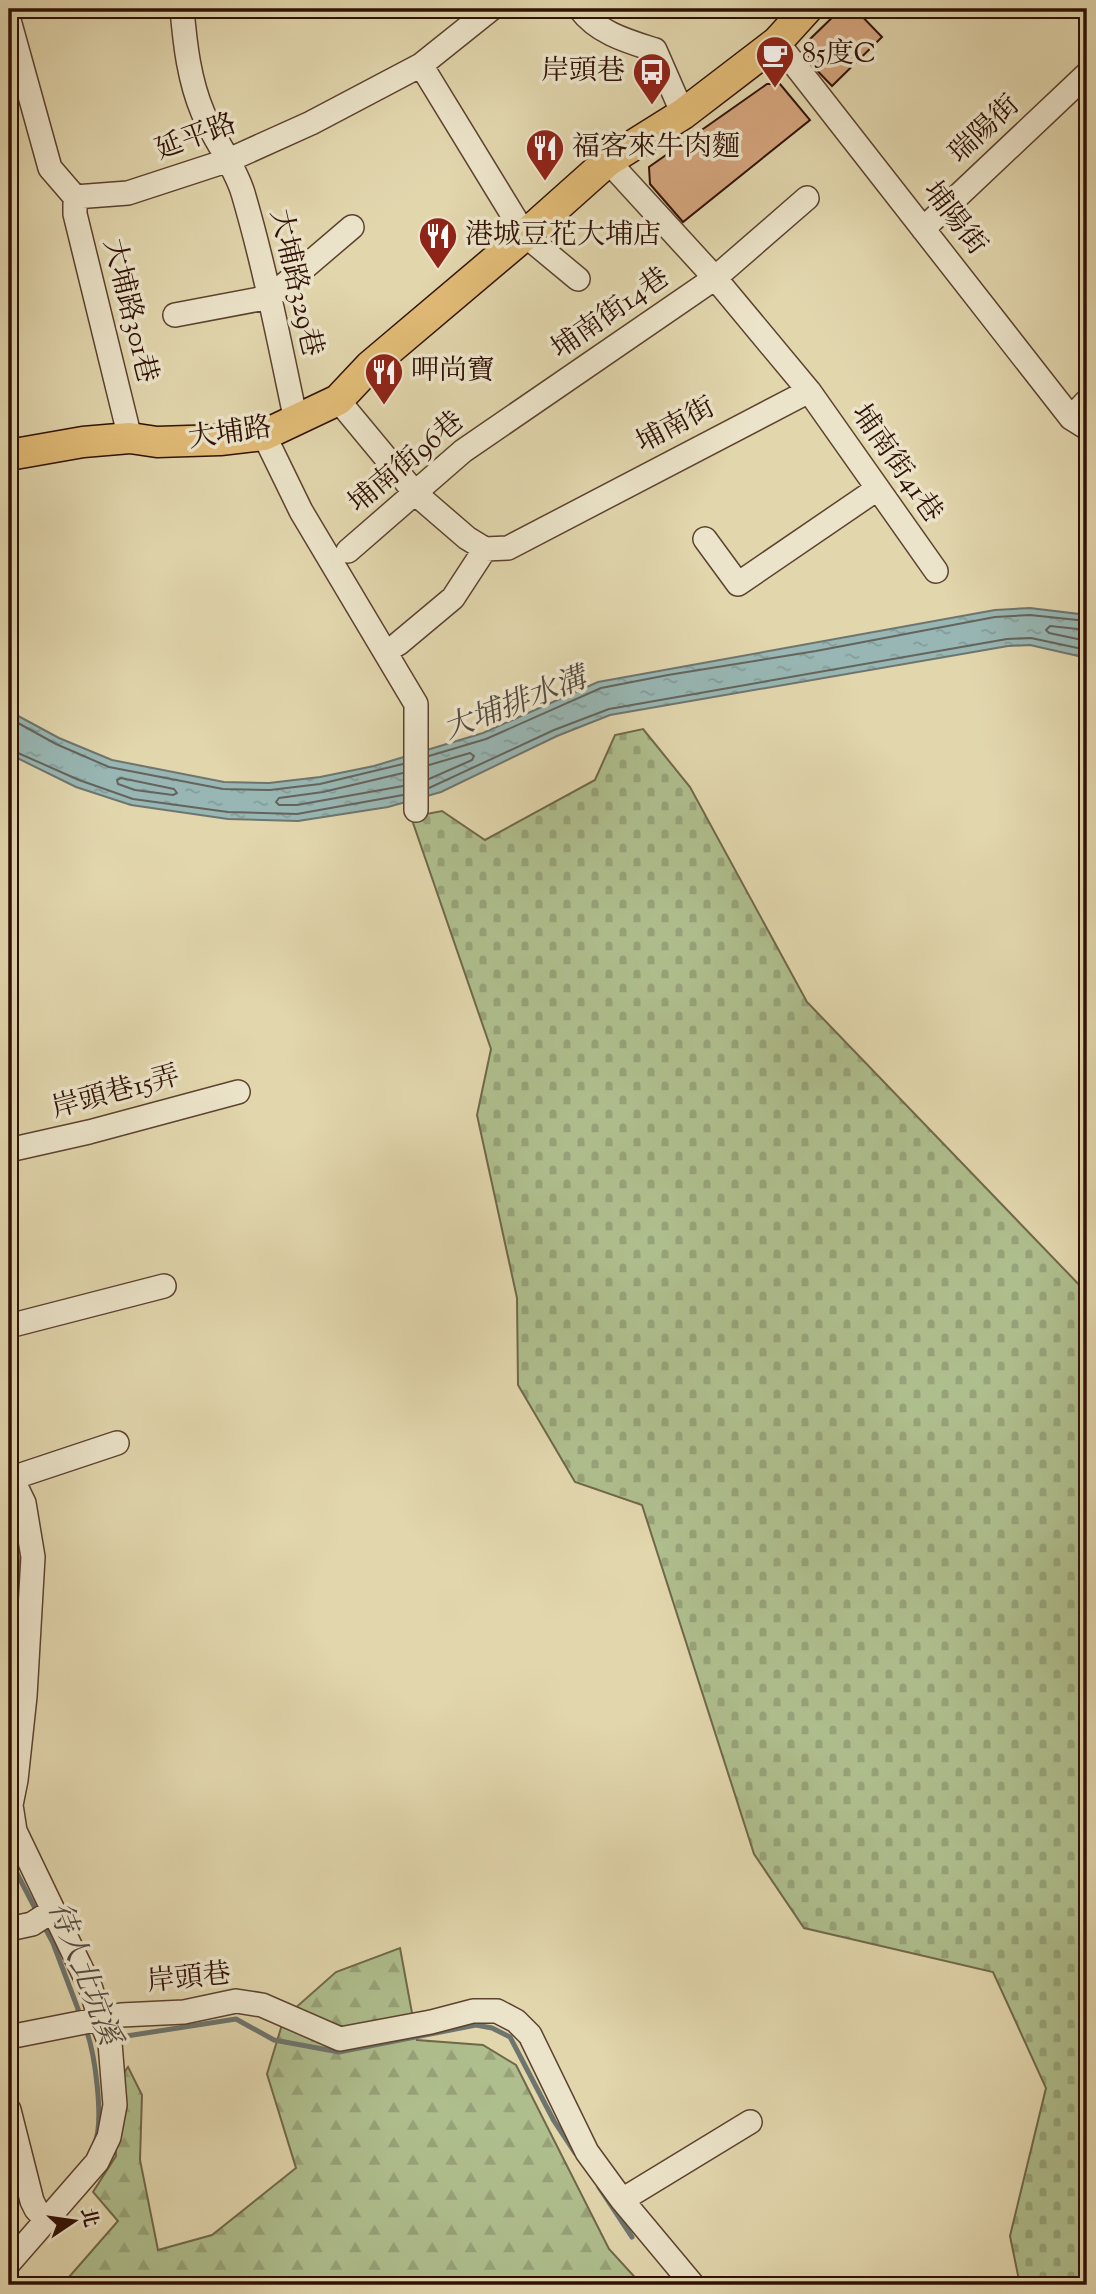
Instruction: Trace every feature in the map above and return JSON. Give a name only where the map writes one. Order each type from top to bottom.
[{"type":"main road","name":"大埔路","points":[[9,455],[83,442],[130,438],[170,442],[264,435],[338,400],[370,366],[608,161],[684,114],[777,42],[807,9]]},
{"type":"street","name":"大埔路329巷","points":[[183,9],[185,50],[203,113],[242,190],[271,297],[296,421]]},
{"type":"street","points":[[580,9],[590,22],[623,40],[655,50],[684,114]]},
{"type":"street","name":"延平路","points":[[75,197],[128,193],[229,160],[311,123],[421,65],[483,12]]},
{"type":"street","points":[[9,20],[50,168],[75,197]]},
{"type":"street","name":"埔陽街","points":[[777,42],[1079,423]]},
{"type":"street","points":[[421,65],[525,234],[578,279]]},
{"type":"street","name":"瑞陽街","points":[[923,229],[1087,74]]},
{"type":"street","points":[[608,161],[715,278],[809,391]]},
{"type":"street","name":"大埔路301巷","points":[[75,197],[75,214],[130,438]]},
{"type":"street","name":"埔南街14巷","points":[[541,398],[715,278],[807,198]]},
{"type":"street","points":[[175,315],[271,297],[352,227]]},
{"type":"street","name":"埔南街41巷","points":[[809,391],[936,571]]},
{"type":"street","name":"埔南街","points":[[485,549],[508,548],[809,391]]},
{"type":"street","name":"埔南街96巷","points":[[348,551],[463,451],[541,398]]},
{"type":"street","points":[[338,400],[416,494],[467,538],[485,549],[453,598],[398,644]]},
{"type":"street","points":[[1079,423],[1087,401]]},
{"type":"street","points":[[264,435],[301,511],[416,704],[416,810]]},
{"type":"street","points":[[705,539],[738,584],[877,489]]},
{"type":"street","name":"岸頭巷15弄","points":[[9,1150],[89,1132],[238,1091]]},
{"type":"street","points":[[9,1326],[164,1286]]},
{"type":"street","points":[[9,2263],[40,2214],[97,2162],[109,2137],[115,2105],[110,2043],[91,1989],[12,1832],[11,1805],[25,1696],[33,1557],[24,1503],[10,1475],[117,1443]]},
{"type":"street","points":[[9,1930],[32,1924],[52,1910]]},
{"type":"street","name":"岸頭巷","points":[[9,2037],[121,2015],[184,2012],[236,2001],[262,2005],[340,2039],[473,2011],[497,2011],[516,2021],[530,2035],[587,2152],[622,2200],[693,2285]]},
{"type":"street","points":[[9,2110],[40,2214]]},
{"type":"street","points":[[622,2200],[750,2122]]},
{"type":"green space","points":[[643,729],[690,787],[807,1002],[1087,1293],[1087,2285],[1020,2285],[1010,2236],[1046,2088],[993,1972],[804,1928],[754,1854],[642,1505],[575,1482],[518,1385],[517,1298],[477,1115],[491,1049],[411,817],[442,811],[485,840],[595,780],[615,735]]},
{"type":"green space","points":[[400,1948],[417,2040],[483,2045],[516,2065],[609,2249],[642,2285],[62,2285],[118,2221],[93,2192],[116,2156],[114,2087],[128,2067],[142,2095],[140,2160],[158,2250],[212,2235],[296,2168],[267,2074],[284,2018],[336,1972]]},
{"type":"water","points":[[1030,608],[1087,615],[1087,658],[1030,645],[1008,646],[610,715],[557,736],[441,792],[388,807],[298,821],[228,819],[131,805],[76,787],[9,754],[9,711],[59,738],[112,760],[224,782],[269,783],[320,777],[374,766],[483,733],[598,682],[995,610]]},
{"type":"building","points":[[841,9],[855,9],[882,37],[832,86],[808,61],[808,41]]},
{"type":"building","points":[[767,84],[780,84],[810,120],[683,222],[650,184],[649,167]]},
{"type":"waterway","name":"待人北坑溪","points":[[9,1506],[12,1512],[21,1590]]},
{"type":"waterway","name":"待人北坑溪","points":[[9,1687],[20,1600]]},
{"type":"waterway","name":"待人北坑溪","points":[[9,1858],[38,1914]]},
{"type":"waterway","name":"待人北坑溪","points":[[42,1922],[53,1943],[81,2017]]},
{"type":"waterway","points":[[113,2036],[236,2019],[274,2040],[339,2052],[476,2025],[492,2028],[510,2037],[554,2121],[575,2153]]},
{"type":"waterway","name":"待人北坑溪","points":[[86,2029],[97,2086],[99,2119],[95,2143]]},
{"type":"waterway","points":[[599,2187],[632,2237]]},
{"type":"place","name":"85度C","points":[[775,89]]},
{"type":"place","name":"岸頭巷","points":[[652,106]]},
{"type":"place","name":"福客來牛肉麵","points":[[545,182]]},
{"type":"place","name":"港城豆花大埔店","points":[[438,270]]},
{"type":"place","name":"呷尚寶","points":[[384,406]]},
{"type":"water label","name":"大埔排水溝","points":[[515,705]]}]
